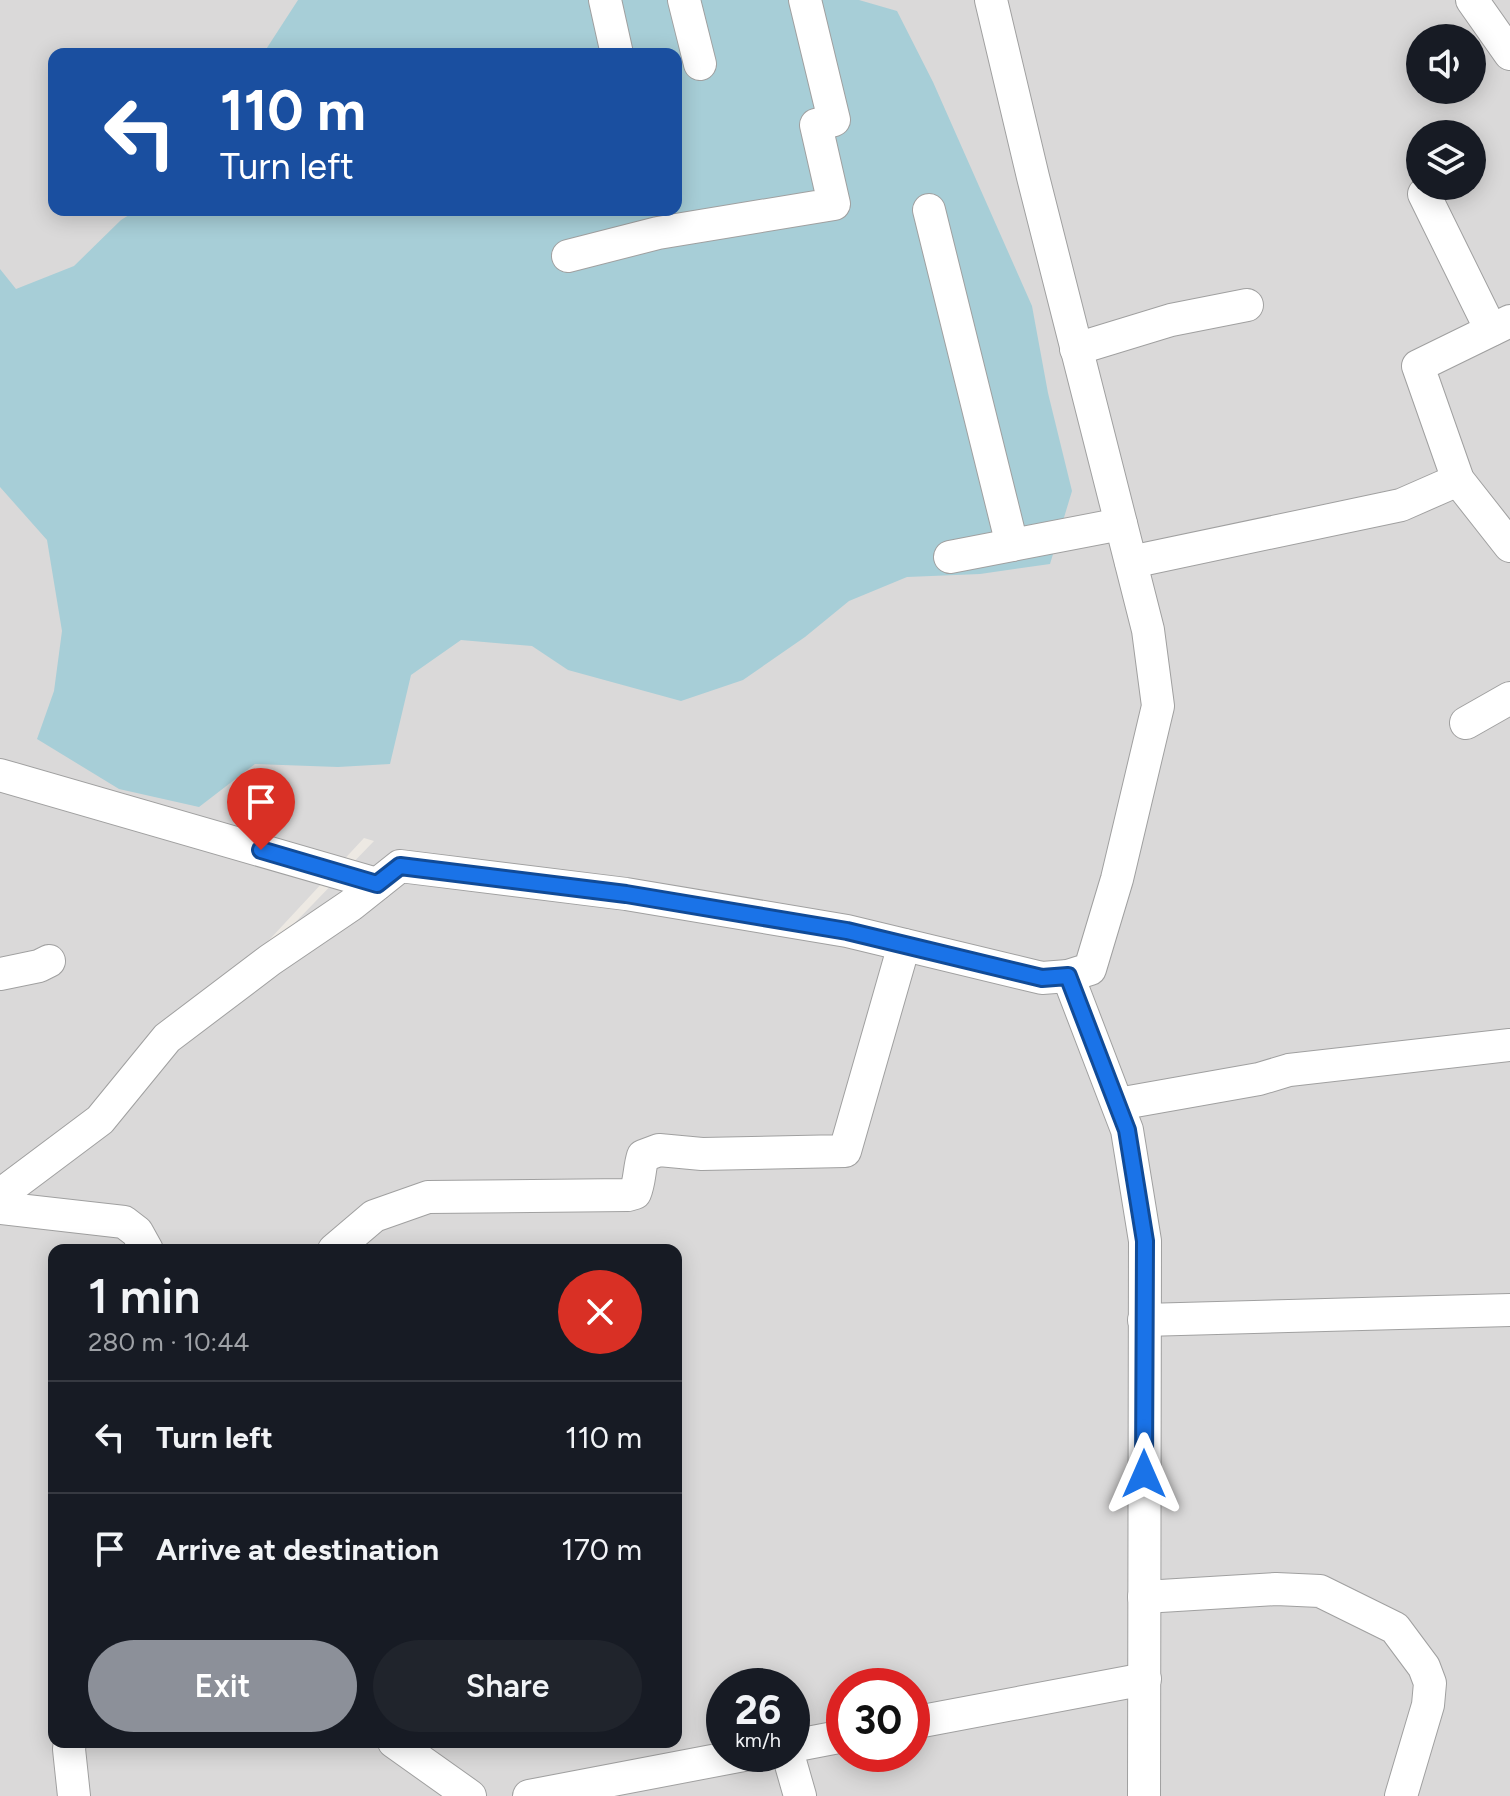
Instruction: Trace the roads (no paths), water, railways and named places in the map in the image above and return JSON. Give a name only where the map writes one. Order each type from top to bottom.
[{"type":"street","points":[[605,0],[616,48]]},
{"type":"street","points":[[684,0],[700,64]]},
{"type":"street","points":[[568,256],[655,222],[834,204],[816,125],[834,120],[805,0]]},
{"type":"street","points":[[2,1195],[100,1120],[167,1038],[400,866],[626,894],[847,931],[1042,978],[1068,976],[1090,969],[1117,879],[1158,706],[1148,630],[991,0]]},
{"type":"street","points":[[1472,0],[1510,54]]},
{"type":"street","points":[[1427,200],[1500,325],[1418,366],[1458,480],[1510,546]]},
{"type":"street","points":[[929,210],[1012,545]]},
{"type":"street","points":[[1076,349],[1171,320],[1247,305]]},
{"type":"street","points":[[1131,562],[1401,505],[1458,480]]},
{"type":"street","points":[[950,557],[1121,524]]},
{"type":"street","points":[[1466,723],[1510,698]]},
{"type":"street","points":[[0,775],[377,884]]},
{"type":"street","points":[[341,1244],[374,1216],[428,1197],[635,1193],[643,1156],[659,1150],[702,1154],[845,1151],[904,945]]},
{"type":"street","points":[[0,974],[49,961]]},
{"type":"street","points":[[1068,976],[1127,1130],[1145,1241],[1144,1796]]},
{"type":"street","points":[[1118,1104],[1259,1079],[1289,1070],[1510,1045]]},
{"type":"street","points":[[2,1195],[124,1222],[137,1232],[144,1244]]},
{"type":"street","points":[[1144,1320],[1510,1310]]},
{"type":"street","points":[[1144,1597],[1276,1589],[1320,1591],[1395,1628],[1424,1667],[1430,1683],[1428,1705],[1401,1796]]},
{"type":"street","points":[[930,1720],[1145,1679]]},
{"type":"street","points":[[69,1748],[74,1796]]},
{"type":"street","points":[[402,1748],[470,1796]]},
{"type":"street","points":[[529,1796],[706,1762]]},
{"type":"street","points":[[793,1772],[800,1796]]},
{"type":"water","points":[[298,0],[859,0],[897,11],[933,82],[1032,306],[1048,393],[1072,491],[1050,564],[980,574],[907,577],[849,601],[805,637],[743,680],[681,701],[568,670],[532,646],[461,640],[411,675],[390,764],[338,767],[255,764],[199,807],[119,789],[37,739],[54,691],[62,631],[47,540],[0,487],[0,269],[16,289],[74,266],[127,216],[682,216],[682,48],[267,48]]}]
